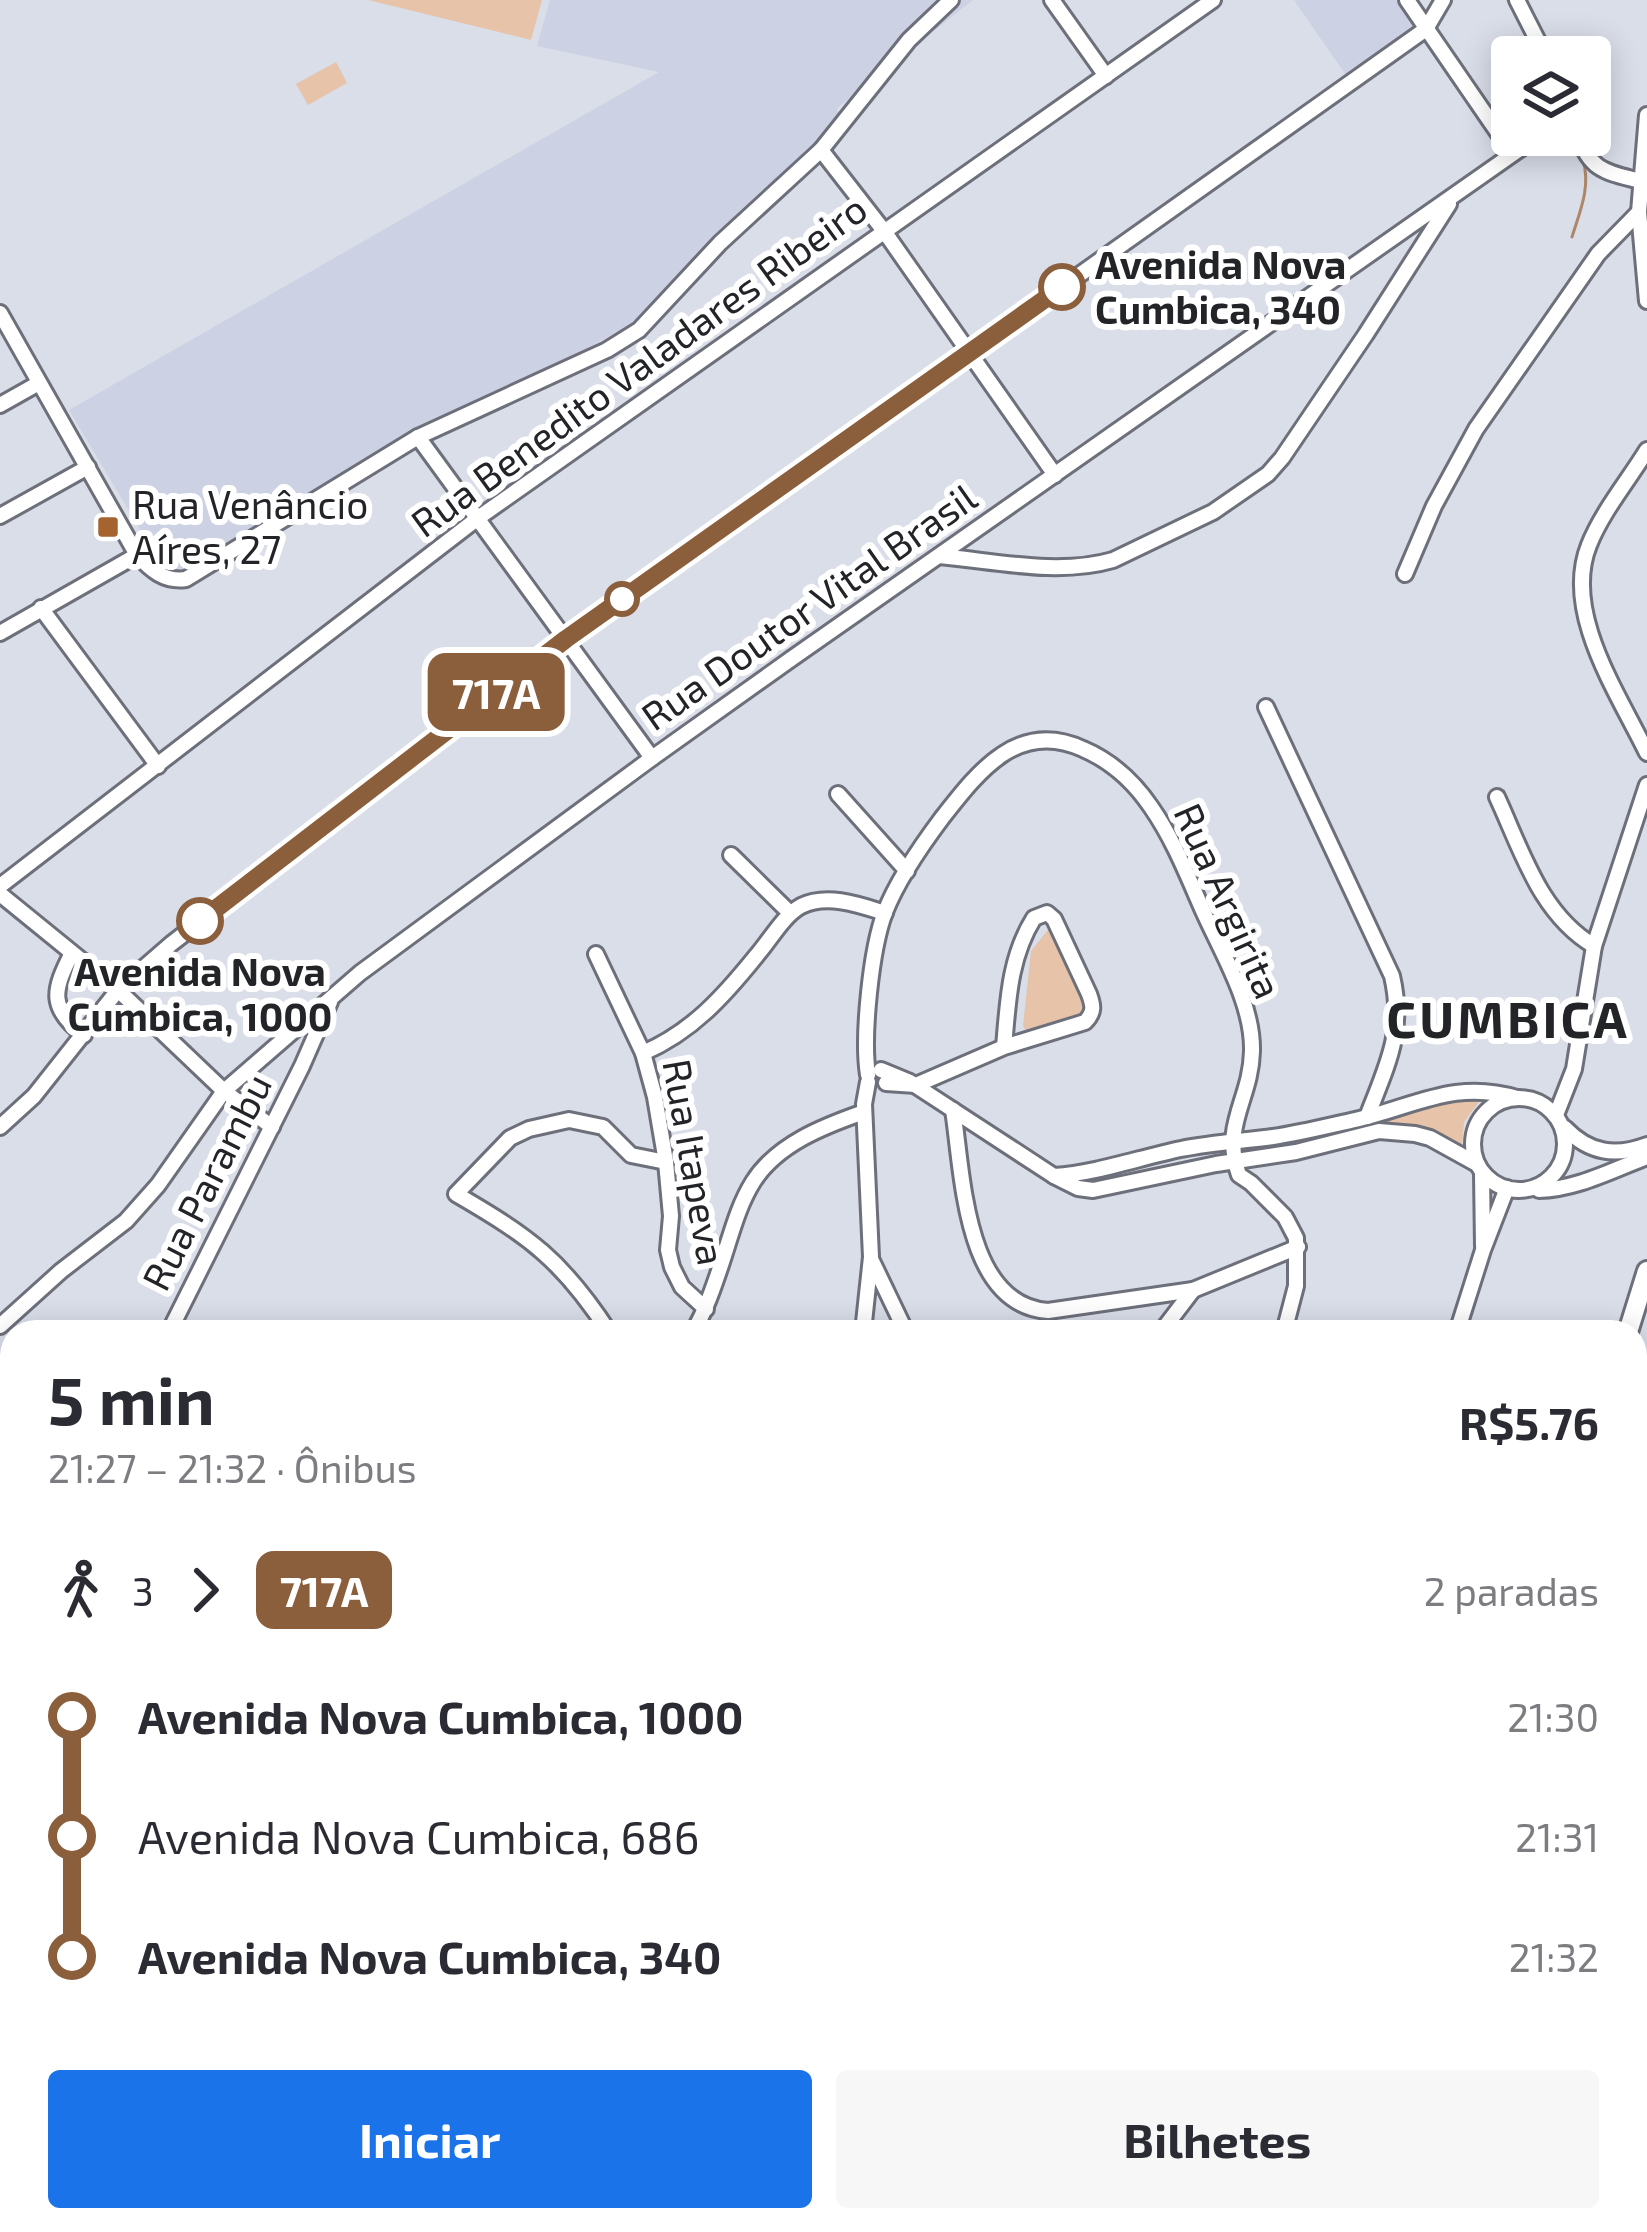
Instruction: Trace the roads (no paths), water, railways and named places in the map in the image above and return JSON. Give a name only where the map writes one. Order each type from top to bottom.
[{"type":"main road","points":[[1632,1320],[1647,1271]]},
{"type":"street","points":[[0,314],[137,555],[167,578],[195,575],[418,437],[623,341],[821,150],[909,40],[951,0]]},
{"type":"street","points":[[1052,0],[1106,76]]},
{"type":"street","name":"Rua Benedito Valadares Ribeiro","points":[[0,890],[478,518],[1213,0]]},
{"type":"street","points":[[1407,0],[1491,122]]},
{"type":"street","points":[[0,1127],[34,1096],[118,990],[171,944],[566,639],[1426,28],[1443,0]]},
{"type":"street","points":[[1517,0],[1535,36]]},
{"type":"street","points":[[1647,115],[1639,212],[1647,301]]},
{"type":"street","points":[[821,150],[884,231],[1055,475]]},
{"type":"street","name":"Rua Doutor Vital Brasil","points":[[7,1320],[61,1270],[126,1221],[158,1185],[224,1091],[333,995],[652,758],[1508,156]]},
{"type":"street","points":[[1586,156],[1595,166],[1640,181]]},
{"type":"street","points":[[939,556],[1042,566],[1100,564],[1213,512],[1251,488],[1282,458],[1454,196]]},
{"type":"street","points":[[1405,574],[1434,506],[1476,429],[1598,254],[1639,212]]},
{"type":"street","points":[[0,405],[39,383]]},
{"type":"street","points":[[418,437],[652,758]]},
{"type":"street","points":[[1647,450],[1588,546],[1581,571],[1583,613],[1647,752]]},
{"type":"street","points":[[0,516],[88,467]]},
{"type":"street","points":[[0,633],[137,555]]},
{"type":"street","points":[[40,608],[158,766]]},
{"type":"street","points":[[1266,706],[1392,976],[1398,1003],[1395,1036],[1367,1117]]},
{"type":"street","name":"Rua Argirita","points":[[876,1078],[866,1039],[868,1002],[885,913],[907,871],[959,797],[1000,755],[1036,739],[1071,743],[1117,770],[1151,806],[1173,843],[1245,1009],[1252,1051],[1234,1120],[1241,1161]]},
{"type":"street","points":[[1528,1190],[1549,1180],[1564,1156],[1558,1120],[1578,1049],[1586,980],[1641,820],[1647,784]]},
{"type":"street","points":[[838,794],[907,871]]},
{"type":"street","points":[[1497,797],[1550,906],[1576,936],[1594,946]]},
{"type":"street","points":[[730,855],[790,914]]},
{"type":"street","points":[[0,890],[118,990],[224,1091],[272,1127]]},
{"type":"street","points":[[644,1053],[699,1021],[790,914],[804,904],[835,901],[885,913]]},
{"type":"street","points":[[916,1085],[1004,1047],[1085,1022],[1093,1012],[1089,994],[1047,913],[1034,918],[1014,961],[1004,1047]]},
{"type":"street","points":[[72,952],[58,983],[57,1002],[67,1022],[84,1035]]},
{"type":"street","name":"Rua Itapeva","points":[[596,954],[644,1053],[655,1097],[671,1216],[670,1260],[682,1287],[706,1309]]},
{"type":"street","name":"Rua Parambu","points":[[175,1320],[333,995]]},
{"type":"street","points":[[867,1320],[871,1257],[864,1108],[876,1078],[916,1085],[1078,1188],[1105,1190],[1378,1131],[1430,1138],[1480,1168],[1496,1185],[1528,1190],[1562,1188],[1647,1156]]},
{"type":"street","points":[[1380,1082],[1408,1103]]},
{"type":"street","points":[[1534,1101],[1568,1088]]},
{"type":"street","points":[[1054,1176],[1183,1149],[1279,1136],[1469,1090],[1492,1090],[1534,1101],[1589,1148],[1616,1153],[1647,1144]]},
{"type":"street","points":[[1483,1250],[1480,1168],[1472,1144],[1475,1126],[1495,1104],[1517,1098]]},
{"type":"street","points":[[700,1320],[753,1181],[789,1146],[864,1108]]},
{"type":"street","points":[[953,1110],[970,1221],[980,1254],[994,1281],[1019,1305],[1048,1311],[1193,1291],[1298,1247]]},
{"type":"street","points":[[601,1320],[552,1258],[456,1194],[510,1138],[569,1120],[603,1127],[631,1155],[666,1162]]},
{"type":"street","points":[[958,1142],[975,1125]]},
{"type":"street","points":[[1241,1161],[1239,1175],[1286,1217],[1298,1247],[1287,1320]]},
{"type":"street","points":[[1461,1320],[1507,1188]]},
{"type":"street","points":[[871,1257],[900,1320]]},
{"type":"street","points":[[1170,1320],[1193,1291]]},
{"type":"street","points":[[868,1300],[891,1304]]},
{"type":"waterway","points":[[1508,0],[1522,24]]},
{"type":"waterway","points":[[1572,237],[1585,189],[1583,160]]},
{"type":"place","name":"Avenida Nova Cumbica, 340","points":[[1062,287]]},
{"type":"place","name":"Rua Venâncio Aíres, 27","points":[[108,527]]},
{"type":"place","name":"Avenida Nova Cumbica, 1000","points":[[200,921]]},
{"type":"district","name":"CUMBICA","points":[[1508,1020]]}]
